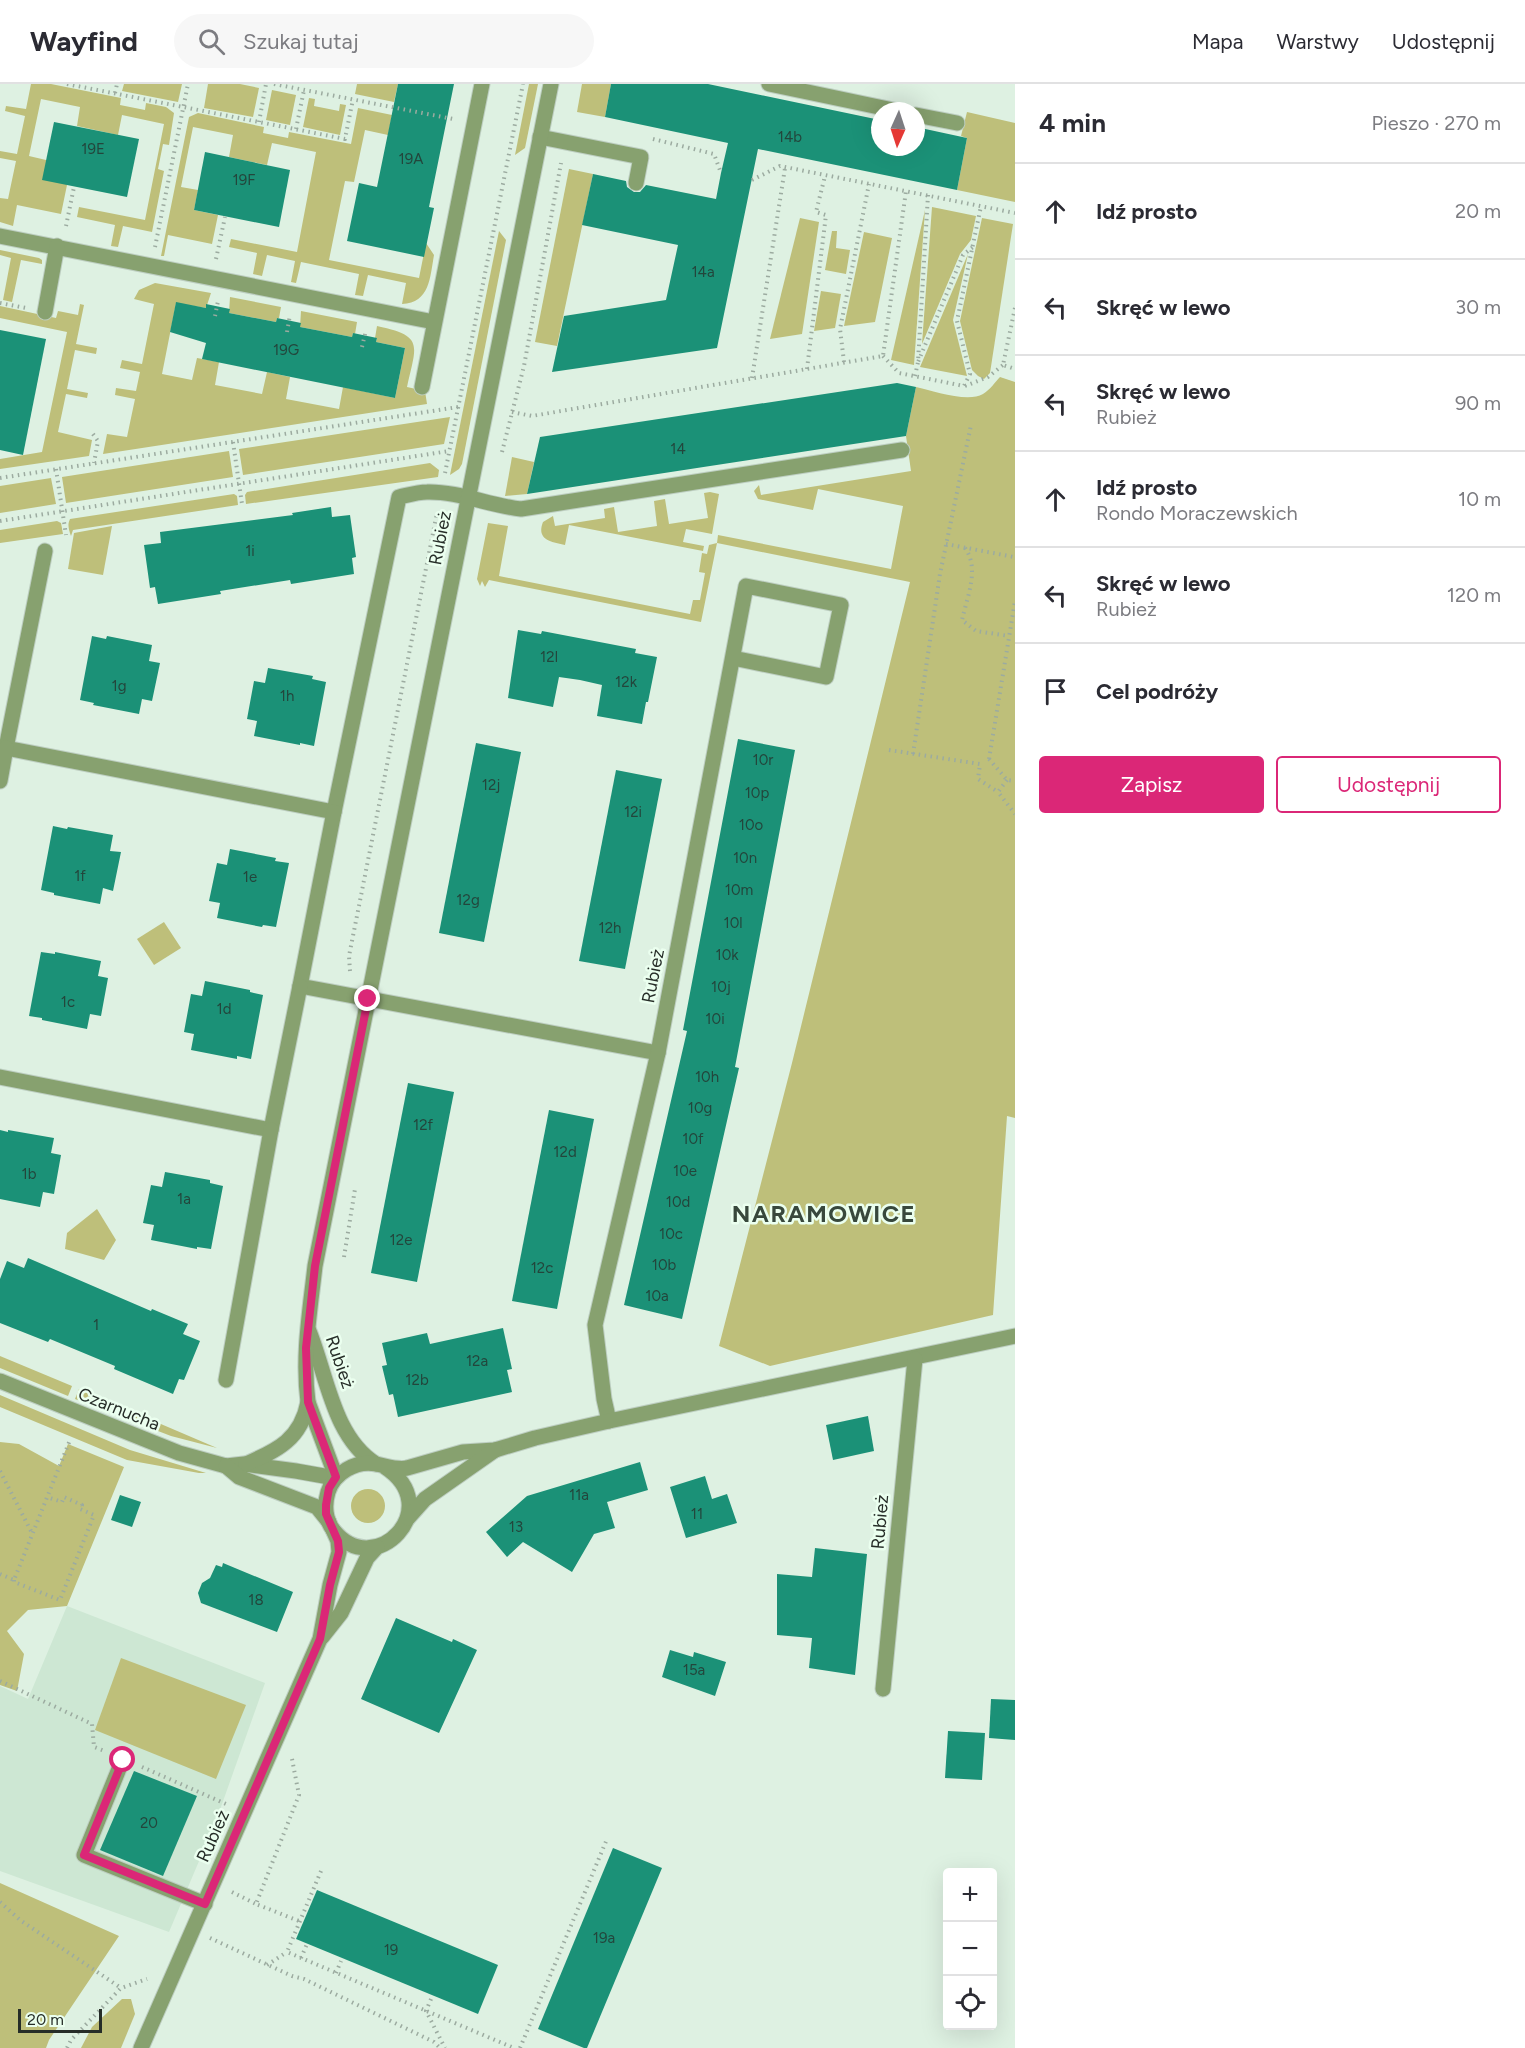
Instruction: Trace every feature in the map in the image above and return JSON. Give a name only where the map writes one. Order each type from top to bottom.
[{"type":"street","points":[[422,387],[482,84]]},
{"type":"street","name":"Rubież","points":[[335,1479],[308,1402],[305,1365],[315,1266],[551,84]]},
{"type":"street","points":[[769,84],[871,105]]},
{"type":"street","points":[[925,117],[957,123]]},
{"type":"street","points":[[540,137],[641,157],[636,183]]},
{"type":"street","points":[[0,236],[434,322]]},
{"type":"street","points":[[45,312],[59,247]]},
{"type":"street","points":[[226,1380],[271,1130],[399,497],[428,492],[441,493],[503,507],[522,508],[902,450]]},
{"type":"street","points":[[0,781],[45,550]]},
{"type":"street","name":"Rubież","points":[[609,1421],[594,1325],[658,1053],[733,658],[747,586],[841,605],[826,677],[733,658]]},
{"type":"street","points":[[6,748],[334,812]]},
{"type":"street","points":[[300,986],[658,1053]]},
{"type":"street","points":[[0,1077],[271,1130]]},
{"type":"street","name":"Rubież","points":[[308,1330],[340,1419],[359,1451],[381,1466]]},
{"type":"street","points":[[495,1450],[425,1499],[408,1518],[396,1537],[377,1547],[348,1543],[331,1526],[326,1505],[329,1488],[343,1472],[359,1464],[403,1469],[462,1452],[495,1450],[609,1421],[915,1359],[1015,1336]]},
{"type":"street","name":"Rubież","points":[[883,1689],[915,1359]]},
{"type":"street","name":"Czarnucha","points":[[0,1381],[156,1445],[226,1466],[244,1464],[319,1474],[335,1479]]},
{"type":"street","points":[[244,1464],[269,1454],[292,1437],[302,1424],[308,1402]]},
{"type":"street","name":"Czarnucha","points":[[226,1466],[239,1478],[317,1508],[323,1512],[331,1526]]},
{"type":"street","points":[[381,1466],[398,1476],[407,1490],[410,1503],[408,1518]]},
{"type":"street","name":"Rubież","points":[[141,2048],[320,1639],[339,1552],[338,1541],[331,1526]]},
{"type":"street","name":"Rubież","points":[[320,1639],[341,1613],[367,1558],[377,1547]]},
{"type":"street","points":[[123,1760],[84,1855],[205,1904]]},
{"type":"path","points":[[67,84],[90,86],[345,139],[353,99]]},
{"type":"path","points":[[115,93],[117,84]]},
{"type":"path","points":[[152,265],[188,84]]},
{"type":"path","points":[[259,122],[266,84]]},
{"type":"path","points":[[274,84],[475,123]]},
{"type":"path","points":[[348,996],[351,975],[349,956],[523,84]]},
{"type":"path","points":[[296,129],[304,90]]},
{"type":"path","points":[[752,180],[780,166],[1015,213]]},
{"type":"path","points":[[753,378],[784,168]]},
{"type":"path","points":[[807,369],[826,215],[816,212],[825,176]]},
{"type":"path","points":[[844,362],[840,329],[869,184]]},
{"type":"path","points":[[59,247],[74,186]]},
{"type":"path","points":[[883,356],[906,191]]},
{"type":"path","points":[[915,376],[918,362],[928,195]]},
{"type":"path","points":[[964,386],[970,375],[957,321],[981,206]]},
{"type":"path","points":[[213,277],[225,217]]},
{"type":"path","points":[[918,362],[963,255],[973,247]]},
{"type":"path","points":[[883,356],[899,373],[964,386],[978,382],[1003,365],[1015,308]]},
{"type":"path","points":[[512,412],[532,416],[883,356]]},
{"type":"path","points":[[1003,365],[1015,369]]},
{"type":"path","points":[[0,478],[458,407]]},
{"type":"path","points":[[914,754],[946,544],[971,425]]},
{"type":"path","points":[[93,434],[98,441],[94,463]]},
{"type":"path","points":[[233,441],[242,504]]},
{"type":"path","points":[[0,521],[449,451]]},
{"type":"path","points":[[56,469],[66,535]]},
{"type":"path","points":[[946,544],[1014,557]]},
{"type":"path","points":[[965,548],[971,557],[972,574],[962,620],[975,631],[1009,636]]},
{"type":"path","points":[[1015,601],[989,759],[1007,780],[1015,781]]},
{"type":"path","points":[[889,750],[980,764],[989,759]]},
{"type":"path","points":[[980,764],[978,779],[998,792],[1015,814]]},
{"type":"path","points":[[998,792],[1007,780]]},
{"type":"path","points":[[14,1580],[70,1440]]},
{"type":"path","points":[[0,1471],[33,1534]]},
{"type":"path","points":[[0,1574],[60,1600],[94,1515],[80,1509],[82,1504],[64,1497],[62,1502],[47,1497]]},
{"type":"path","points":[[0,1681],[92,1724],[94,1747],[232,1807]]},
{"type":"path","points":[[291,1754],[298,1795],[256,1904],[299,1922]]},
{"type":"path","points":[[520,2048],[607,1839]]},
{"type":"path","points":[[267,1965],[286,1952],[321,1871]]},
{"type":"path","points":[[0,1902],[20,1920],[121,1988]]},
{"type":"path","points":[[193,1931],[292,1976],[304,1979],[434,2042],[440,2048]]},
{"type":"path","points":[[302,1958],[307,1944]]},
{"type":"path","points":[[286,1952],[514,2048]]},
{"type":"path","points":[[336,1973],[341,1961]]},
{"type":"path","points":[[67,2048],[71,2040],[121,1988],[176,1970]]},
{"type":"path","points":[[431,1999],[426,2011],[445,2048]]},
{"type":"shaded area","points":[[67,1606],[265,1683],[216,1821],[169,1932],[0,1871],[0,1686],[28,1699]]},
{"type":"green space","points":[[31,84],[51,84],[121,98],[120,105],[145,110],[146,103],[166,107],[174,113],[169,145],[163,144],[158,169],[164,171],[152,232],[123,226],[118,247],[111,246],[115,225],[77,217],[79,207],[145,220],[164,124],[122,115],[118,135],[77,126],[80,107],[41,99],[29,156],[46,160],[67,185],[61,214],[17,205],[13,226],[0,222],[0,198],[8,199],[16,161],[0,158],[0,151],[17,154],[25,116],[5,111],[6,106],[26,109]]},
{"type":"green space","points":[[124,84],[182,84],[178,102],[122,91]]},
{"type":"green space","points":[[208,84],[240,84],[259,88],[253,117],[204,108]]},
{"type":"green space","points":[[357,84],[398,84],[394,102],[355,94]]},
{"type":"green space","points":[[529,84],[538,84],[525,148],[515,155]]},
{"type":"green space","points":[[582,84],[611,84],[605,117],[577,112]]},
{"type":"green space","points":[[272,90],[296,95],[290,125],[266,120]]},
{"type":"green space","points":[[309,98],[315,99],[314,106],[339,111],[340,104],[346,105],[340,135],[303,127]]},
{"type":"green space","points":[[358,108],[392,115],[388,135],[365,130],[354,182],[345,181],[329,260],[419,278],[426,243],[434,255],[430,280],[418,299],[402,304],[406,283],[368,275],[363,296],[355,295],[359,274],[301,262],[296,283],[291,282],[295,261],[267,255],[262,276],[253,274],[257,253],[229,247],[231,239],[297,252],[316,152],[272,143],[267,165],[229,157],[233,135],[193,127],[181,187],[198,190],[194,210],[218,215],[212,244],[168,235],[164,256],[161,256],[189,117],[198,113],[264,127],[263,133],[288,138],[289,132],[351,144]]},
{"type":"green space","points":[[967,112],[1015,123],[1015,202],[957,190],[967,138],[961,136]]},
{"type":"green space","points":[[569,169],[593,174],[557,346],[535,342]]},
{"type":"green space","points":[[932,207],[976,216],[971,240],[960,254],[922,344]]},
{"type":"green space","points":[[925,210],[914,365],[891,360]]},
{"type":"green space","points":[[800,218],[819,222],[802,334],[770,339]]},
{"type":"green space","points":[[982,218],[1013,224],[990,373],[984,379],[972,370],[960,321]]},
{"type":"green space","points":[[499,231],[506,240],[462,464],[450,475]]},
{"type":"green space","points":[[832,231],[837,231],[836,248],[850,250],[846,274],[825,270]]},
{"type":"green space","points":[[864,232],[892,238],[875,322],[844,326]]},
{"type":"green space","points":[[0,250],[42,260],[42,264],[21,260],[12,302],[3,300],[11,258],[0,255]]},
{"type":"green space","points":[[968,254],[953,320],[967,376],[920,367]]},
{"type":"green space","points":[[155,283],[211,293],[206,308],[176,303],[162,374],[192,380],[197,358],[219,362],[215,385],[262,394],[267,372],[290,377],[286,399],[339,409],[343,387],[395,398],[405,348],[376,342],[377,326],[403,334],[410,339],[414,352],[407,387],[425,391],[427,404],[103,454],[107,434],[127,437],[135,399],[115,395],[116,388],[136,391],[140,372],[120,368],[122,360],[142,364],[154,304],[134,299],[139,290]]},
{"type":"green space","points":[[821,291],[841,294],[835,328],[814,331]]},
{"type":"green space","points":[[230,297],[281,307],[279,318],[276,322],[229,313]]},
{"type":"green space","points":[[80,304],[84,305],[76,344],[97,348],[96,354],[75,350],[67,389],[88,393],[87,398],[66,394],[58,432],[92,440],[89,456],[0,469],[0,459],[42,452],[67,332],[0,318],[0,306],[56,318],[58,311],[78,315]]},
{"type":"green space","points":[[301,311],[357,322],[355,334],[353,333],[352,337],[300,327]]},
{"type":"green space","points":[[1000,377],[1015,382],[1015,1118],[1007,1116],[993,1315],[770,1366],[719,1346],[792,1063],[910,582],[717,543],[718,535],[891,569],[903,506],[818,489],[813,510],[758,499],[754,491],[759,485],[761,495],[911,471],[906,436],[916,387],[969,397],[983,394]]},
{"type":"green space","points":[[450,417],[444,444],[243,475],[239,449]]},
{"type":"green space","points":[[229,451],[233,477],[66,503],[62,477]]},
{"type":"green space","points":[[512,457],[534,462],[527,494],[505,496]]},
{"type":"green space","points":[[430,463],[439,470],[438,477],[246,504],[247,492]]},
{"type":"green space","points":[[51,478],[56,504],[0,513],[0,486]]},
{"type":"green space","points":[[704,493],[719,494],[712,534],[686,529],[683,542],[704,546],[703,551],[569,525],[565,545],[546,539],[542,533],[543,522],[553,516],[555,526],[605,518],[604,509],[614,507],[618,532],[657,526],[654,501],[665,499],[669,524],[708,518]]},
{"type":"green space","points":[[234,494],[237,496],[238,505],[73,530],[71,536],[69,530],[70,519]]},
{"type":"green space","points":[[57,521],[61,523],[63,534],[0,543],[0,530]]},
{"type":"green space","points":[[488,523],[508,526],[499,576],[690,614],[693,600],[700,600],[705,573],[699,572],[702,553],[707,554],[709,545],[717,543],[701,622],[489,580],[485,587],[482,581],[480,586],[477,579]]},
{"type":"green space","points":[[112,526],[103,575],[68,569],[74,533]]},
{"type":"green space","points":[[164,922],[181,948],[154,965],[137,939]]},
{"type":"green space","points":[[97,1209],[116,1240],[104,1260],[65,1249],[67,1233]]},
{"type":"green space","points":[[0,1356],[72,1386],[68,1396],[0,1368]]},
{"type":"green space","points":[[79,1389],[217,1448],[171,1436],[75,1399]]},
{"type":"green space","points":[[0,1395],[130,1450],[206,1473],[127,1460],[0,1407]]},
{"type":"green space","points":[[0,1442],[19,1444],[59,1466],[68,1444],[124,1467],[67,1606],[28,1610],[7,1631],[24,1654],[17,1691],[0,1685]]},
{"type":"green space","points":[[368,1489],[380,1494],[385,1506],[380,1518],[368,1523],[356,1518],[351,1506],[356,1494]]},
{"type":"green space","points":[[121,1658],[246,1705],[216,1779],[95,1730]]},
{"type":"green space","points":[[0,1883],[119,1936],[49,2040],[46,2048],[0,2048]]},
{"type":"green space","points":[[122,1999],[131,1999],[135,2014],[121,2048],[81,2048],[92,2027]]},
{"type":"building","points":[[398,84],[454,84],[429,207],[434,208],[424,257],[347,241],[359,183],[377,187]]},
{"type":"building","points":[[611,84],[708,84],[871,118],[871,156],[925,156],[925,129],[967,138],[957,190],[758,149],[717,348],[552,372],[564,316],[666,300],[678,245],[582,225],[593,174],[626,181],[627,187],[634,192],[640,192],[646,185],[716,199],[728,143],[605,117]]},
{"type":"building","points":[[54,122],[139,139],[127,197],[42,180]]},
{"type":"building","points":[[205,152],[290,170],[279,227],[194,210]]},
{"type":"building","points":[[176,302],[206,308],[206,304],[230,309],[229,313],[276,322],[277,318],[301,323],[300,327],[352,337],[353,333],[377,338],[376,342],[405,348],[395,398],[202,359],[206,343],[170,332]]},
{"type":"building","points":[[0,330],[46,339],[23,455],[0,450]]},
{"type":"building","points":[[897,383],[916,387],[906,436],[527,494],[540,437]]},
{"type":"building","points":[[331,507],[332,517],[350,515],[356,557],[352,558],[354,574],[291,584],[290,580],[158,604],[155,587],[150,588],[144,545],[161,543],[160,532],[293,515],[292,513]]},
{"type":"building","points":[[518,630],[541,634],[542,631],[636,649],[635,653],[657,657],[642,724],[597,716],[602,685],[580,680],[559,677],[553,707],[508,698]]},
{"type":"building","points":[[92,636],[106,639],[107,636],[152,645],[149,661],[160,663],[152,701],[142,699],[139,714],[93,705],[94,703],[80,700]]},
{"type":"building","points":[[268,668],[313,676],[312,679],[326,682],[314,746],[254,736],[257,721],[247,719],[254,681],[265,683]]},
{"type":"building","points":[[738,739],[795,750],[735,1067],[739,1068],[682,1319],[624,1305],[687,1031],[683,1030]]},
{"type":"building","points":[[476,743],[521,752],[484,942],[439,933]]},
{"type":"building","points":[[616,770],[662,779],[625,969],[579,961]]},
{"type":"building","points":[[53,826],[113,835],[110,851],[121,852],[113,891],[103,888],[100,904],[54,895],[54,893],[41,890]]},
{"type":"building","points":[[230,849],[276,858],[275,861],[289,863],[276,927],[263,925],[262,927],[217,918],[220,903],[209,901],[217,863],[227,865]]},
{"type":"building","points":[[41,952],[55,954],[55,952],[101,961],[98,976],[108,978],[101,1016],[90,1014],[87,1029],[29,1016]]},
{"type":"building","points":[[205,981],[250,990],[250,992],[263,995],[251,1059],[237,1056],[237,1059],[191,1050],[194,1034],[184,1032],[191,994],[202,996]]},
{"type":"building","points":[[408,1083],[454,1092],[417,1282],[371,1273]]},
{"type":"building","points":[[549,1110],[594,1119],[557,1309],[512,1301]]},
{"type":"building","points":[[0,1130],[54,1138],[51,1153],[61,1155],[54,1194],[43,1192],[40,1207],[0,1199]]},
{"type":"building","points":[[165,1172],[210,1180],[210,1183],[223,1186],[211,1249],[197,1247],[197,1249],[151,1240],[154,1225],[143,1223],[151,1185],[162,1187]]},
{"type":"building","points":[[28,1258],[151,1311],[152,1309],[188,1324],[183,1334],[200,1341],[184,1380],[179,1379],[173,1394],[114,1369],[115,1366],[50,1339],[48,1342],[0,1323],[0,1279],[7,1261],[24,1268]]},
{"type":"building","points":[[503,1328],[512,1369],[507,1370],[512,1392],[398,1417],[393,1394],[389,1395],[382,1366],[387,1365],[382,1343],[427,1333],[430,1344]]},
{"type":"building","points":[[868,1416],[874,1451],[833,1460],[826,1425]]},
{"type":"building","points":[[640,1462],[648,1490],[607,1502],[615,1528],[594,1534],[572,1572],[523,1542],[507,1557],[486,1532],[527,1496]]},
{"type":"building","points":[[705,1476],[712,1499],[727,1494],[737,1523],[686,1538],[670,1487]]},
{"type":"building","points":[[120,1495],[141,1502],[132,1527],[111,1520]]},
{"type":"building","points":[[815,1548],[867,1554],[855,1675],[809,1668],[812,1638],[777,1635],[777,1574],[812,1577]]},
{"type":"building","points":[[223,1563],[293,1592],[277,1632],[201,1603],[198,1593],[202,1583],[210,1578],[216,1565],[222,1567]]},
{"type":"building","points":[[396,1618],[477,1650],[439,1733],[361,1699]]},
{"type":"building","points":[[670,1650],[693,1657],[694,1652],[726,1662],[715,1696],[662,1677]]},
{"type":"building","points":[[991,1699],[1015,1700],[1015,1740],[989,1738]]},
{"type":"building","points":[[948,1731],[985,1733],[982,1780],[945,1778]]},
{"type":"building","points":[[134,1771],[197,1796],[163,1876],[100,1850]]},
{"type":"building","points":[[613,1848],[662,1868],[587,2048],[584,2048],[538,2029]]},
{"type":"building","points":[[317,1890],[498,1965],[478,2014],[296,1939]]},
{"type":"district","name":"NARAMOWICE","points":[[824,1213]]},
{"type":"route","points":[[123,1760],[84,1855],[205,1904],[320,1639],[339,1552],[338,1541],[326,1514],[329,1488],[336,1477],[332,1461],[308,1402],[305,1365],[315,1266],[368,999]]}]
